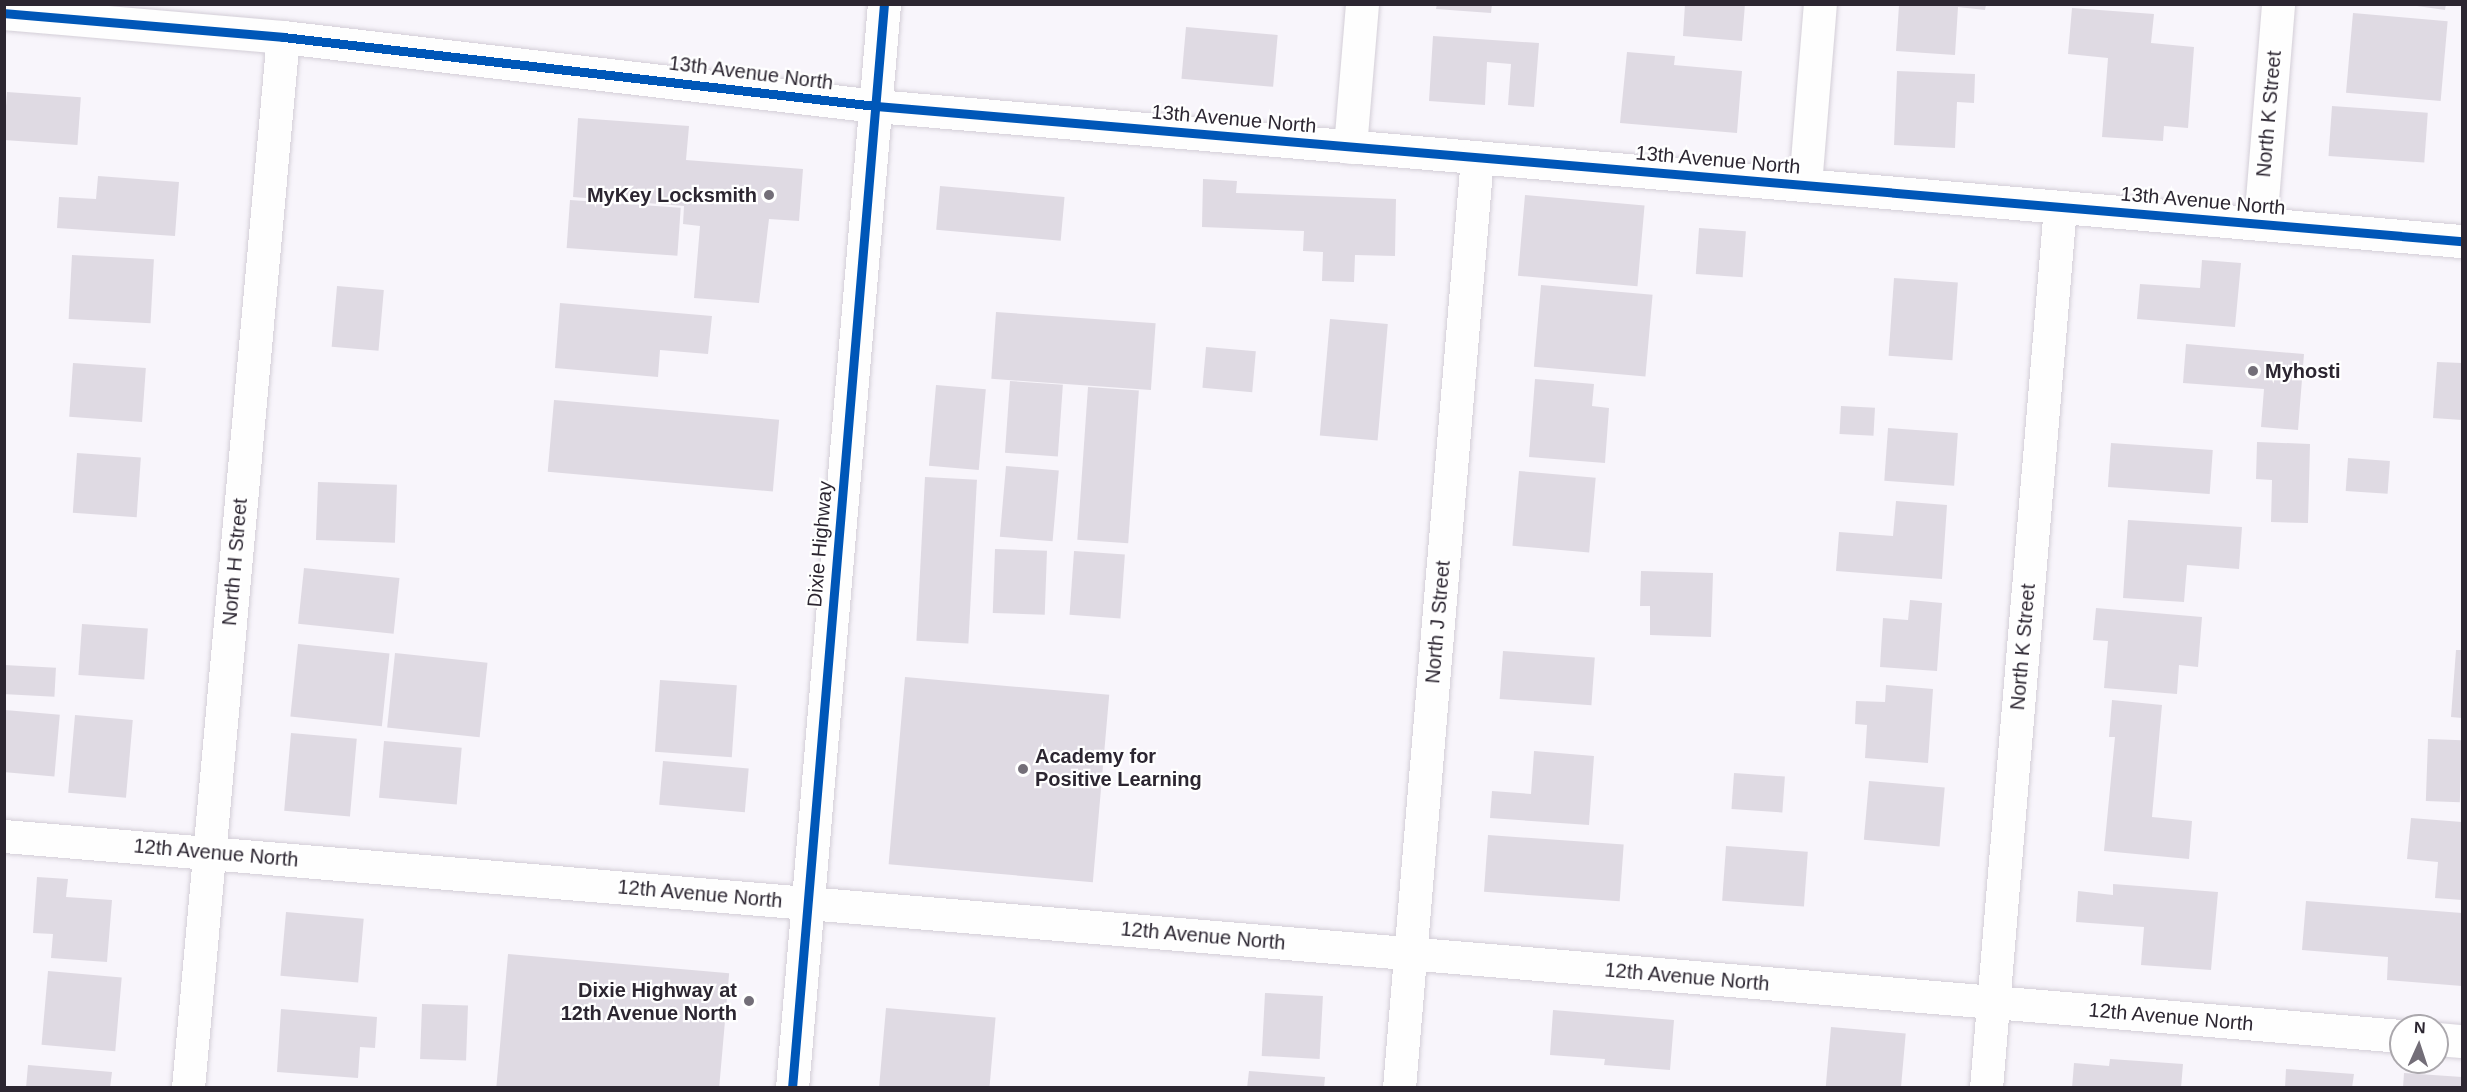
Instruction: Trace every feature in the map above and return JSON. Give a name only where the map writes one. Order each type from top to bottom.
[{"type":"street","name":"Dixie Highway","points":[[792,1088],[884,4]]},
{"type":"street","points":[[1350,147],[1362,4]]},
{"type":"street","points":[[1805,185],[1820,4]]},
{"type":"street","name":"North K Street","points":[[2260,224],[2278,4]]},
{"type":"street","name":"13th Avenue North","points":[[4,13],[283,37],[876,106],[2463,241]]},
{"type":"street","name":"North H Street","points":[[188,1088],[283,37]]},
{"type":"street","name":"North J Street","points":[[1399,1088],[1477,157]]},
{"type":"street","name":"North K Street","points":[[1986,1088],[2060,207]]},
{"type":"street","name":"12th Avenue North","points":[[4,836],[2389,1035]]},
{"type":"building","points":[[1437,4],[1492,4],[1491,13],[1436,9]]},
{"type":"building","points":[[1685,4],[1745,4],[1742,41],[1683,36]]},
{"type":"building","points":[[2403,4],[2446,4],[2445,10]]},
{"type":"building","points":[[1899,5],[1986,5],[1985,10],[1958,7],[1955,55],[1896,51]]},
{"type":"building","points":[[2072,8],[2154,14],[2151,43],[2194,47],[2188,128],[2164,126],[2163,141],[2102,137],[2108,58],[2068,54]]},
{"type":"building","points":[[2353,13],[2448,21],[2441,101],[2346,93]]},
{"type":"building","points":[[1186,27],[1278,35],[1273,87],[1181,79]]},
{"type":"building","points":[[1433,36],[1539,43],[1534,107],[1508,105],[1511,64],[1487,62],[1485,105],[1429,101]]},
{"type":"building","points":[[1627,52],[1675,56],[1674,65],[1742,71],[1737,133],[1620,123]]},
{"type":"building","points":[[1897,71],[1975,74],[1974,103],[1957,102],[1955,148],[1894,145]]},
{"type":"building","points":[[7,92],[81,97],[77,145],[4,140]]},
{"type":"building","points":[[2332,106],[2428,113],[2424,163],[2329,156]]},
{"type":"building","points":[[578,118],[689,126],[686,160],[803,169],[799,221],[769,219],[759,303],[694,298],[700,226],[683,224],[684,206],[573,197]]},
{"type":"building","points":[[98,176],[179,182],[175,236],[57,228],[59,197],[96,199]]},
{"type":"building","points":[[1203,179],[1237,181],[1236,193],[1396,199],[1395,256],[1355,255],[1354,282],[1322,281],[1323,252],[1303,251],[1304,231],[1202,227]]},
{"type":"building","points":[[940,186],[1065,197],[1061,241],[936,230]]},
{"type":"building","points":[[1525,195],[1645,205],[1637,286],[1518,276]]},
{"type":"building","points":[[570,200],[681,208],[677,256],[567,248]]},
{"type":"building","points":[[1699,228],[1746,231],[1743,277],[1696,274]]},
{"type":"building","points":[[72,255],[154,259],[151,323],[69,319]]},
{"type":"building","points":[[2202,260],[2241,263],[2235,327],[2137,319],[2140,284],[2200,288]]},
{"type":"building","points":[[1894,278],[1958,282],[1952,360],[1889,356]]},
{"type":"building","points":[[1541,285],[1653,295],[1645,376],[1534,367]]},
{"type":"building","points":[[337,286],[384,290],[379,351],[332,347]]},
{"type":"building","points":[[560,303],[712,316],[708,354],[660,350],[658,377],[555,368]]},
{"type":"building","points":[[996,312],[1156,323],[1151,390],[991,379]]},
{"type":"building","points":[[1330,319],[1388,324],[1378,441],[1320,436]]},
{"type":"building","points":[[2186,344],[2304,354],[2298,430],[2261,427],[2264,389],[2183,383]]},
{"type":"building","points":[[1206,347],[1256,351],[1252,392],[1202,388]]},
{"type":"building","points":[[2437,362],[2462,363],[2462,420],[2433,418]]},
{"type":"building","points":[[73,363],[146,368],[142,422],[69,417]]},
{"type":"building","points":[[1535,379],[1594,384],[1592,406],[1609,408],[1605,463],[1529,457]]},
{"type":"building","points":[[1010,381],[1063,385],[1058,457],[1005,453]]},
{"type":"building","points":[[936,385],[986,389],[979,470],[929,466]]},
{"type":"building","points":[[1088,387],[1139,391],[1128,543],[1077,540]]},
{"type":"building","points":[[554,400],[779,420],[773,491],[548,472]]},
{"type":"building","points":[[1841,406],[1875,408],[1873,436],[1840,434]]},
{"type":"building","points":[[1888,428],[1958,433],[1954,486],[1884,481]]},
{"type":"building","points":[[2257,442],[2310,444],[2308,523],[2271,522],[2272,480],[2256,479]]},
{"type":"building","points":[[2111,443],[2213,450],[2210,494],[2108,487]]},
{"type":"building","points":[[77,453],[141,457],[137,517],[73,513]]},
{"type":"building","points":[[2348,458],[2390,461],[2388,494],[2346,491]]},
{"type":"building","points":[[1006,466],[1059,471],[1053,541],[1000,537]]},
{"type":"building","points":[[1519,471],[1596,478],[1589,552],[1512,546]]},
{"type":"building","points":[[925,477],[977,480],[968,643],[916,641]]},
{"type":"building","points":[[318,482],[397,485],[395,543],[316,540]]},
{"type":"building","points":[[1896,501],[1947,505],[1942,579],[1836,571],[1839,532],[1893,536]]},
{"type":"building","points":[[2128,520],[2242,527],[2239,569],[2187,565],[2184,602],[2123,598]]},
{"type":"building","points":[[995,549],[1047,551],[1045,615],[993,613]]},
{"type":"building","points":[[1074,551],[1125,555],[1120,618],[1070,615]]},
{"type":"building","points":[[304,568],[399,578],[394,634],[298,624]]},
{"type":"building","points":[[1641,571],[1713,573],[1711,637],[1650,635],[1650,606],[1640,606]]},
{"type":"building","points":[[1910,600],[1942,603],[1937,671],[1880,667],[1883,618],[1908,620]]},
{"type":"building","points":[[2096,608],[2202,617],[2198,667],[2179,665],[2177,694],[2104,688],[2108,641],[2093,640]]},
{"type":"building","points":[[82,624],[148,629],[144,679],[78,675]]},
{"type":"building","points":[[298,644],[389,654],[382,726],[290,717]]},
{"type":"building","points":[[2456,650],[2462,650],[2462,718],[2451,717]]},
{"type":"building","points":[[1503,651],[1595,657],[1591,705],[1500,699]]},
{"type":"building","points":[[395,653],[487,663],[480,737],[387,728]]},
{"type":"building","points":[[4,665],[56,668],[54,697],[4,694]]},
{"type":"building","points":[[905,677],[1109,695],[1093,882],[889,864]]},
{"type":"building","points":[[660,680],[737,685],[732,757],[655,752]]},
{"type":"building","points":[[1886,685],[1933,689],[1928,763],[1865,758],[1867,725],[1855,724],[1856,701],[1885,702]]},
{"type":"building","points":[[2112,700],[2162,705],[2152,817],[2192,821],[2189,859],[2104,851],[2115,737],[2109,737]]},
{"type":"building","points":[[5,710],[60,715],[54,777],[4,772]]},
{"type":"building","points":[[75,715],[133,720],[126,798],[68,793]]},
{"type":"building","points":[[291,733],[357,739],[350,816],[284,811]]},
{"type":"building","points":[[2428,739],[2462,740],[2460,802],[2426,801]]},
{"type":"building","points":[[384,741],[462,748],[457,805],[379,798]]},
{"type":"building","points":[[1534,751],[1594,756],[1589,825],[1490,818],[1492,791],[1531,794]]},
{"type":"building","points":[[663,761],[749,768],[745,812],[659,805]]},
{"type":"building","points":[[1734,773],[1785,777],[1782,812],[1731,809]]},
{"type":"building","points":[[1869,781],[1945,788],[1940,846],[1864,840]]},
{"type":"building","points":[[2411,818],[2462,822],[2462,900],[2435,898],[2438,862],[2407,859]]},
{"type":"building","points":[[1488,835],[1624,844],[1620,901],[1484,892]]},
{"type":"building","points":[[1726,846],[1808,852],[1804,907],[1722,901]]},
{"type":"building","points":[[37,877],[68,879],[66,897],[112,900],[107,962],[51,958],[53,934],[33,933]]},
{"type":"building","points":[[2113,884],[2218,892],[2211,970],[2141,965],[2144,927],[2076,922],[2078,891],[2113,895]]},
{"type":"building","points":[[2306,901],[2462,913],[2462,986],[2387,980],[2388,957],[2302,950]]},
{"type":"building","points":[[286,912],[364,919],[358,983],[280,976]]},
{"type":"building","points":[[508,954],[729,973],[719,1088],[496,1087]]},
{"type":"building","points":[[48,971],[122,977],[115,1051],[42,1045]]},
{"type":"building","points":[[1265,993],[1323,996],[1320,1059],[1262,1056]]},
{"type":"building","points":[[422,1004],[468,1006],[466,1061],[420,1059]]},
{"type":"building","points":[[886,1008],[996,1018],[989,1088],[879,1088]]},
{"type":"building","points":[[281,1009],[377,1017],[375,1048],[360,1047],[358,1078],[277,1072]]},
{"type":"building","points":[[1553,1010],[1674,1020],[1670,1070],[1604,1065],[1605,1059],[1550,1055]]},
{"type":"building","points":[[1831,1027],[1906,1034],[1901,1088],[1826,1088]]},
{"type":"building","points":[[2110,1059],[2183,1064],[2181,1088],[2072,1088],[2074,1063],[2109,1066]]},
{"type":"building","points":[[28,1065],[112,1072],[110,1088],[26,1088]]},
{"type":"building","points":[[2286,1069],[2354,1074],[2352,1088],[2285,1088]]},
{"type":"building","points":[[1249,1071],[1325,1077],[1324,1088],[1247,1088]]},
{"type":"building","points":[[2404,1074],[2462,1077],[2462,1088],[2403,1088]]},
{"type":"cycle path","points":[[792,1088],[884,4]]},
{"type":"cycle path","points":[[4,13],[283,37],[876,106],[2462,241]]},
{"type":"place","name":"MyKey Locksmith","points":[[769,195]]},
{"type":"place","name":"Myhosti","points":[[2253,371]]},
{"type":"place","name":"Academy for Positive Learning","points":[[1023,769]]},
{"type":"place","name":"Dixie Highway at 12th Avenue North","points":[[749,1001]]}]
